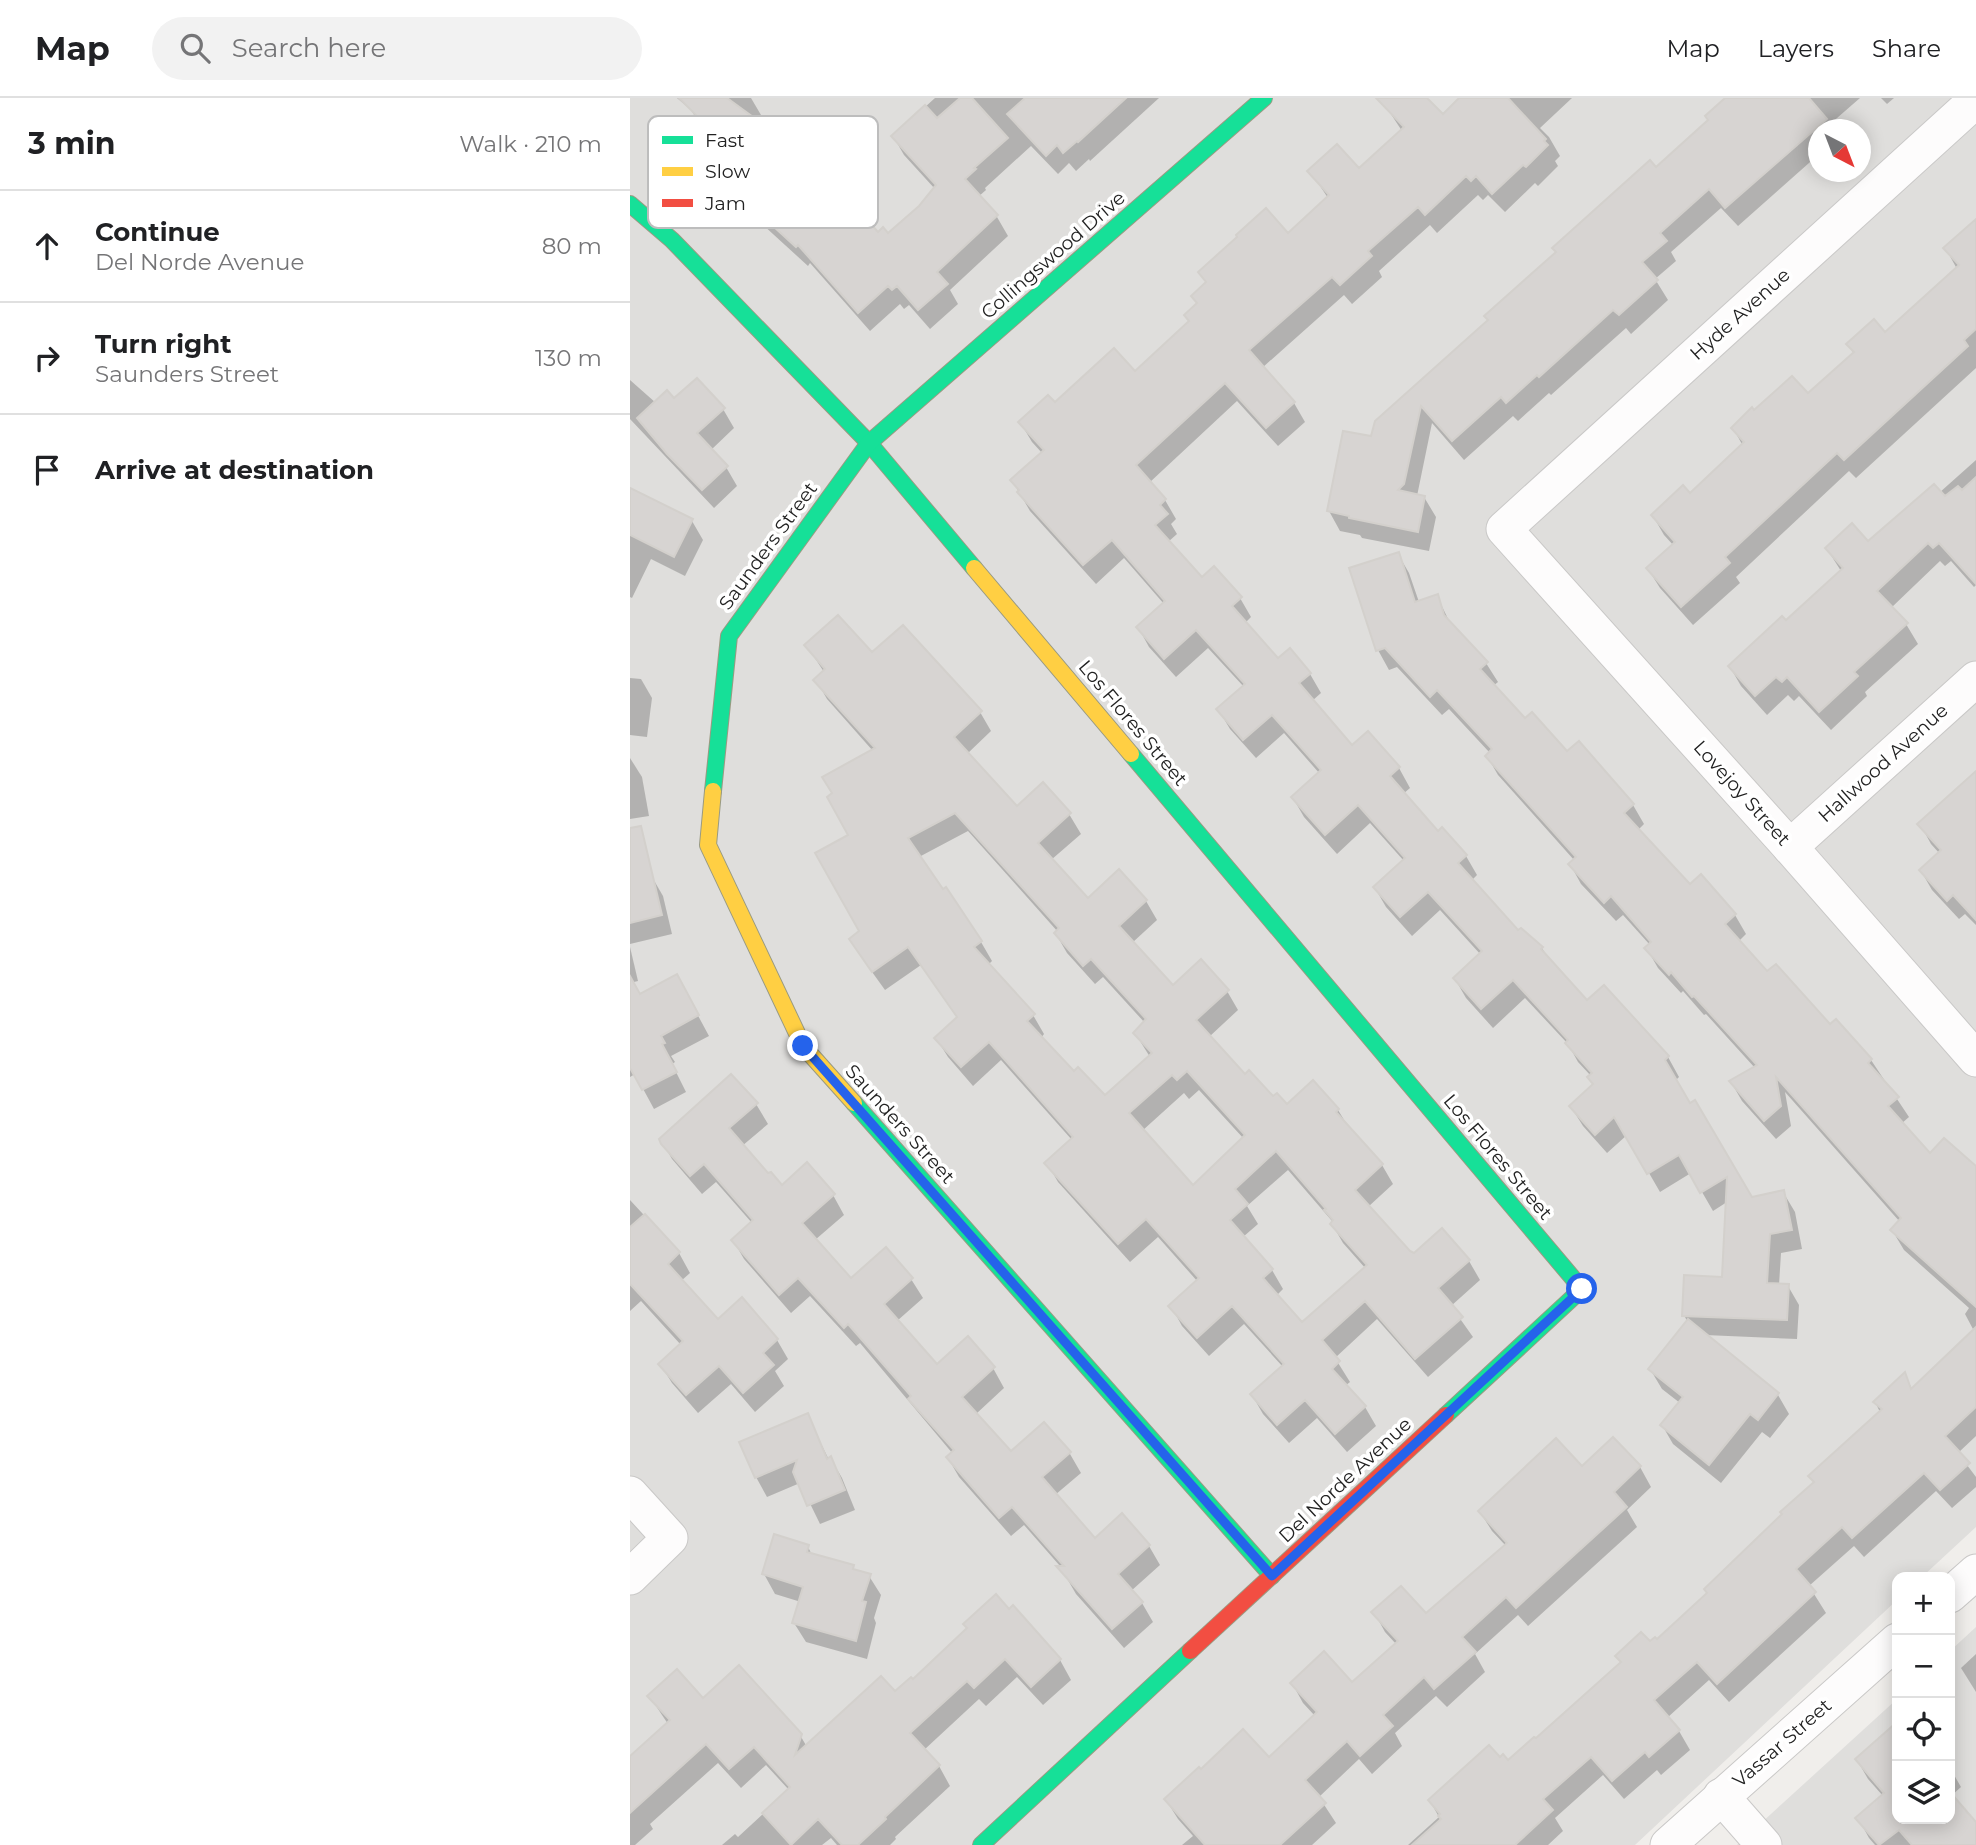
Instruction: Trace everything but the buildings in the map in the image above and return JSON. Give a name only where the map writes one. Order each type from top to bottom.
[{"type":"street","name":"Collingswood Drive","points":[[869,443],[1264,98]]},
{"type":"street","name":"Hyde Avenue","points":[[1504,529],[1976,100]]},
{"type":"street","name":"Los Flores Street","points":[[630,204],[648,219]]},
{"type":"street","name":"Los Flores Street","points":[[658,228],[869,443],[1582,1289]]},
{"type":"street","name":"Saunders Street","points":[[869,443],[729,635],[708,845],[803,1046],[1272,1576]]},
{"type":"street","name":"Lovejoy Street","points":[[1504,529],[1976,1059]]},
{"type":"street","name":"Hallwood Avenue","points":[[1790,847],[1976,679]]},
{"type":"street","name":"Del Norde Avenue","points":[[981,1845],[1582,1289]]},
{"type":"street","points":[[630,1494],[670,1538],[630,1577]]},
{"type":"street","points":[[1955,1591],[1976,1572]]},
{"type":"street","name":"Vassar Street","points":[[1668,1845],[1892,1645]]},
{"type":"street","points":[[1721,1796],[1764,1845]]},
{"type":"shaded area","points":[[630,98],[1976,98],[1976,1527],[1927,1572],[1892,1572],[1892,1605],[1635,1845],[630,1845]]},
{"type":"shaded area","points":[[1976,1627],[1976,1845],[1737,1845],[1892,1704],[1892,1824],[1955,1824],[1955,1646]]},
{"type":"traffic: fast","points":[[713,791],[729,636],[869,443],[1264,98]]},
{"type":"traffic: fast","points":[[630,204],[648,219]]},
{"type":"traffic: fast","points":[[658,228],[869,443],[974,568]]},
{"type":"traffic: fast","points":[[1131,754],[1582,1289],[1446,1415]]},
{"type":"traffic: fast","points":[[854,1103],[1272,1576]]},
{"type":"traffic: fast","points":[[981,1845],[1190,1651]]},
{"type":"traffic: slow","points":[[974,568],[1131,754]]},
{"type":"traffic: slow","points":[[713,791],[708,845],[803,1046],[854,1103]]},
{"type":"traffic: jam","points":[[1190,1651],[1446,1415]]},
{"type":"route","points":[[803,1046],[1272,1576],[1582,1289]]}]
